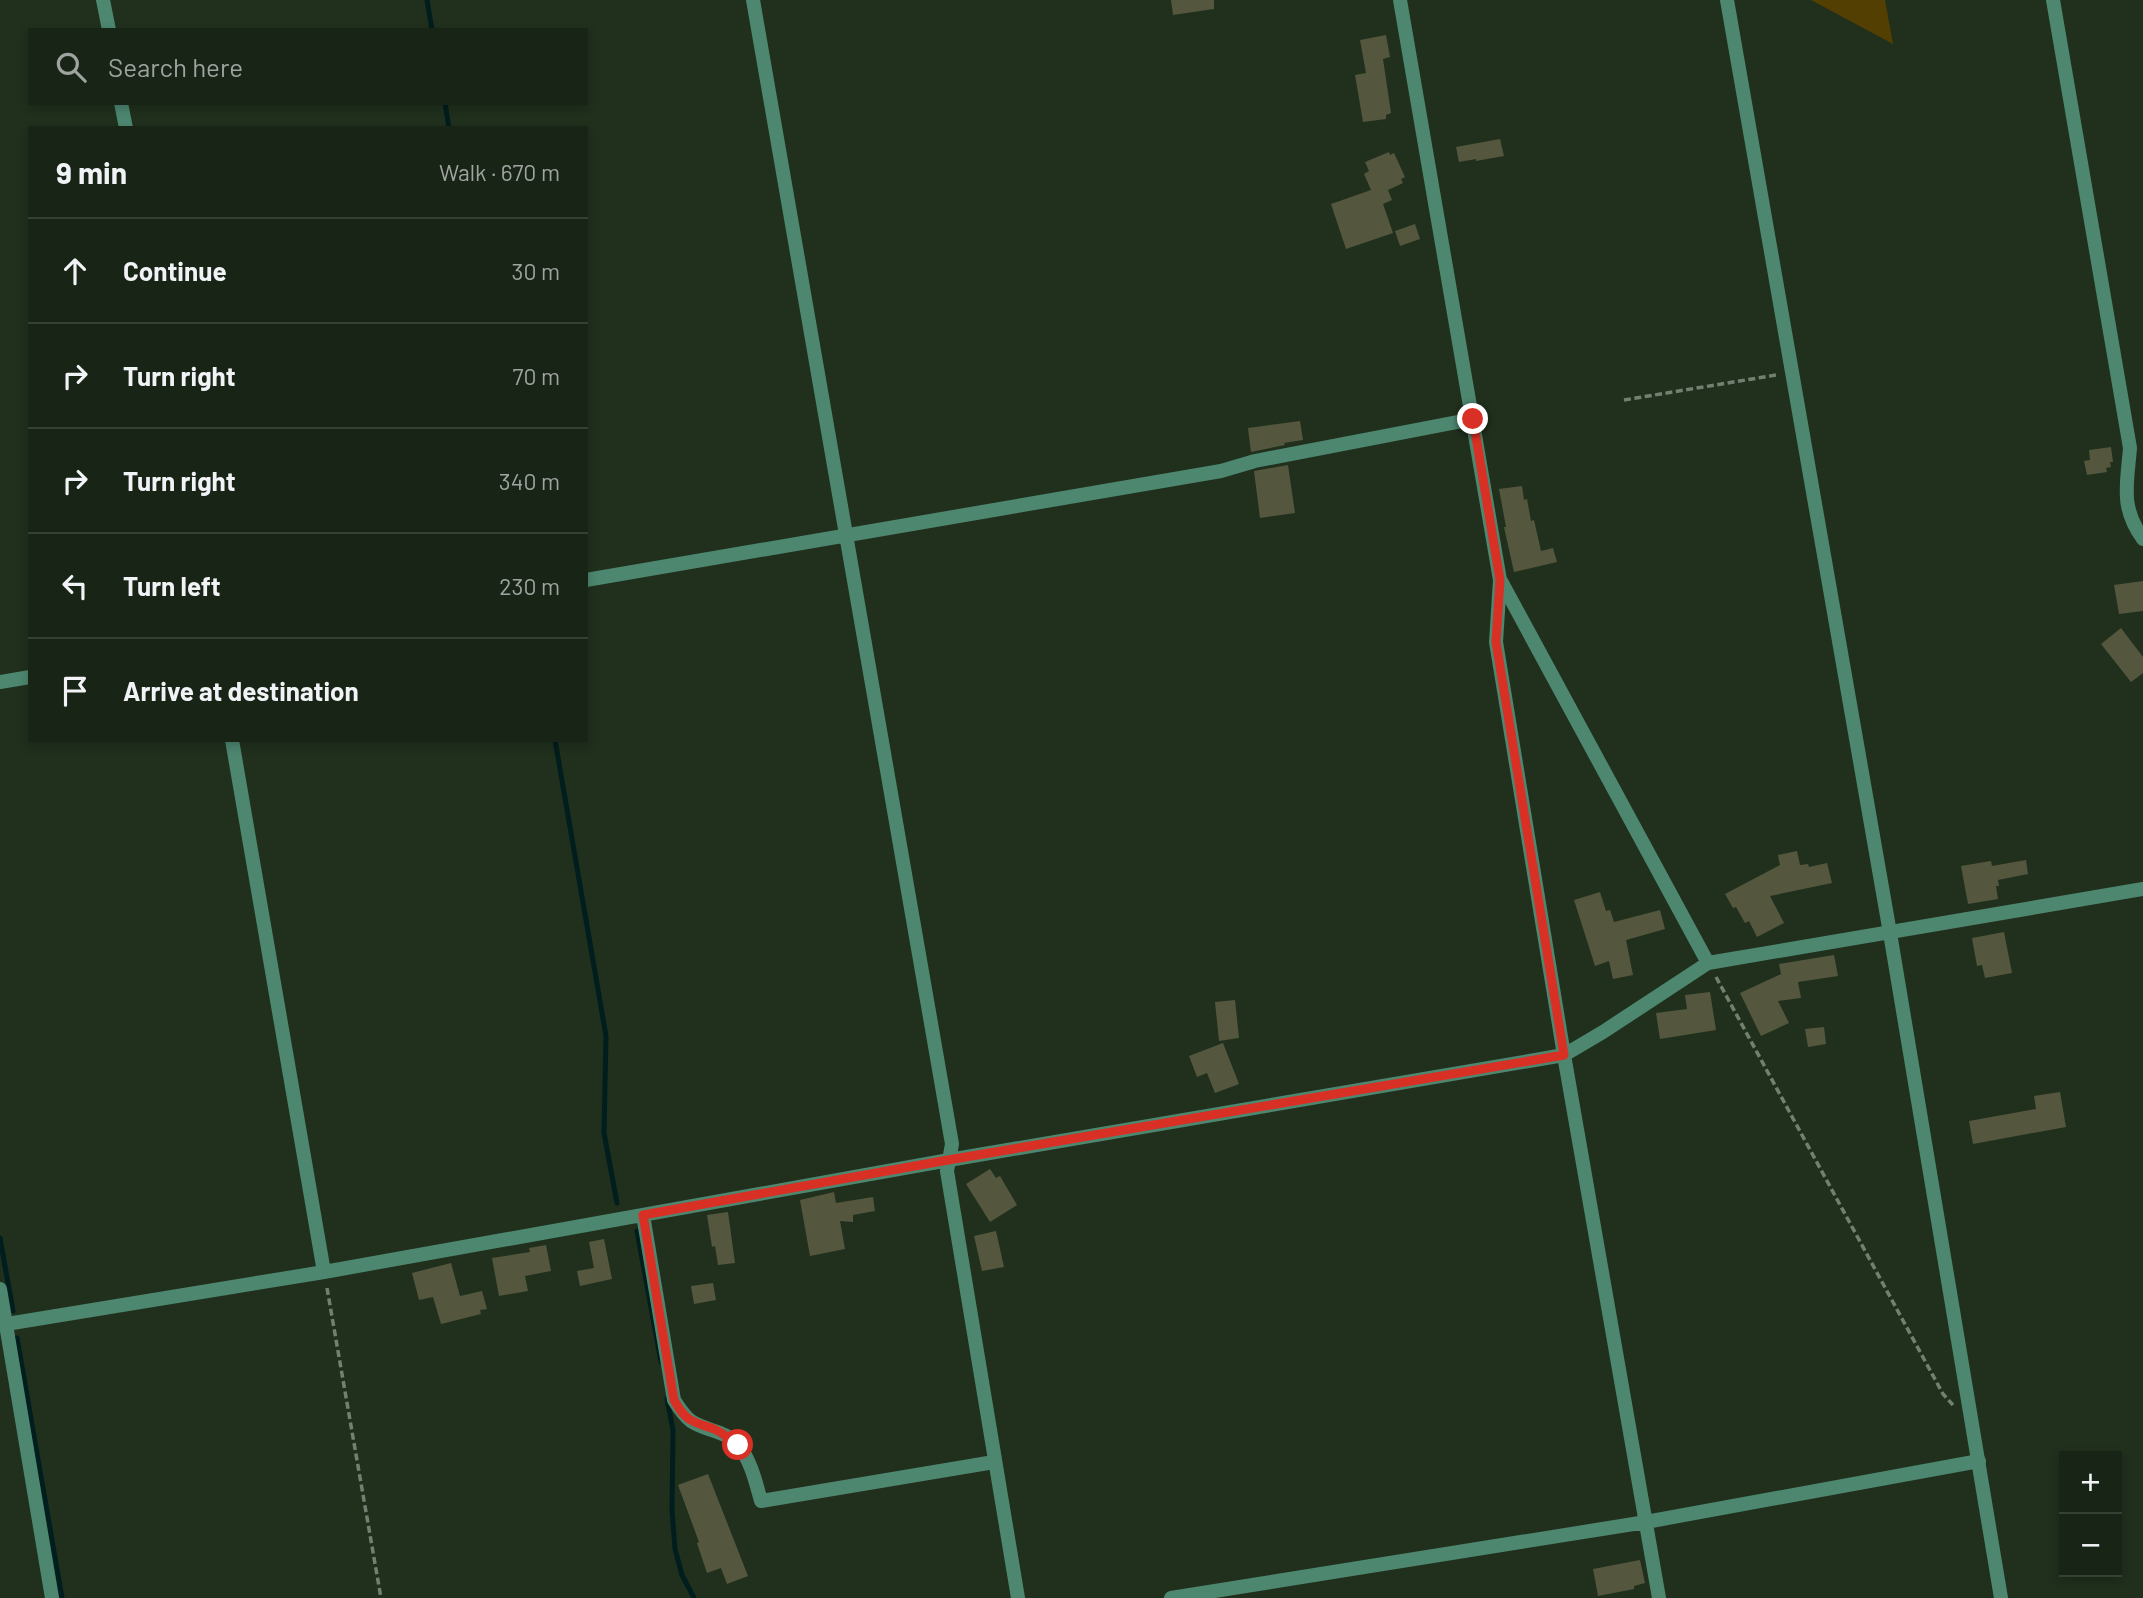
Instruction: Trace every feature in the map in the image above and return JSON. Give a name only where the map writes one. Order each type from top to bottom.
[{"type":"street","points":[[103,0],[108,28]]},
{"type":"street","points":[[754,0],[952,1144],[947,1171],[1018,1598]]},
{"type":"street","points":[[1400,0],[1500,580],[1496,642],[1564,1055],[1659,1598]]},
{"type":"street","points":[[1727,0],[1890,933],[2001,1598]]},
{"type":"street","points":[[2053,0],[2130,448],[2126,499],[2133,525],[2143,539]]},
{"type":"street","points":[[121,105],[126,126]]},
{"type":"street","points":[[588,580],[1221,471],[1255,461],[1473,419]]},
{"type":"street","points":[[1500,580],[1709,963]]},
{"type":"street","points":[[0,682],[28,677]]},
{"type":"street","points":[[232,742],[324,1272]]},
{"type":"street","points":[[3,1325],[324,1272],[948,1160],[1564,1055],[1709,963],[2143,889]]},
{"type":"street","points":[[643,1215],[674,1400],[682,1413],[693,1423],[717,1430],[738,1445],[754,1478],[761,1502],[994,1462]]},
{"type":"street","points":[[0,1289],[3,1325],[51,1598]]},
{"type":"street","points":[[1171,1598],[1646,1522],[1979,1461]]},
{"type":"path","points":[[1624,400],[1792,373]]},
{"type":"path","points":[[1709,963],[1943,1395],[1955,1407],[1970,1406]]},
{"type":"path","points":[[324,1272],[380,1598]]},
{"type":"shaded area","points":[[1811,0],[1885,0],[1893,44]]},
{"type":"building","points":[[1171,0],[1214,0],[1214,9],[1173,15]]},
{"type":"building","points":[[1386,35],[1390,57],[1383,59],[1391,113],[1386,115],[1386,119],[1363,122],[1355,75],[1366,73],[1360,40]]},
{"type":"building","points":[[1500,139],[1504,156],[1459,162],[1456,147]]},
{"type":"building","points":[[1389,152],[1390,155],[1394,153],[1405,177],[1401,179],[1403,183],[1388,190],[1392,200],[1383,204],[1393,233],[1346,249],[1331,204],[1371,190],[1364,174],[1369,171],[1365,162]]},
{"type":"building","points":[[1415,224],[1420,239],[1400,246],[1395,231]]},
{"type":"building","points":[[1300,421],[1303,440],[1251,452],[1248,428]]},
{"type":"building","points":[[2111,447],[2113,462],[2110,462],[2111,467],[2106,468],[2107,472],[2087,475],[2084,461],[2090,460],[2089,450]]},
{"type":"building","points":[[1288,465],[1295,513],[1260,518],[1254,471]]},
{"type":"building","points":[[1522,486],[1541,551],[1553,548],[1557,562],[1514,572],[1499,489]]},
{"type":"building","points":[[2143,581],[2143,611],[2119,614],[2114,585]]},
{"type":"building","points":[[2121,628],[2143,657],[2143,673],[2131,682],[2101,644]]},
{"type":"building","points":[[1797,851],[1800,865],[1808,864],[1809,867],[1827,863],[1832,883],[1770,896],[1784,923],[1757,937],[1749,921],[1745,923],[1725,894],[1780,865],[1778,855]]},
{"type":"building","points":[[2026,860],[2028,874],[1998,880],[1998,899],[1968,904],[1961,866],[1991,861],[1992,866]]},
{"type":"building","points":[[1600,892],[1606,911],[1610,910],[1614,922],[1660,910],[1665,929],[1626,940],[1633,975],[1613,979],[1609,961],[1595,966],[1574,900]]},
{"type":"building","points":[[2004,932],[2012,973],[1985,978],[1982,965],[1977,966],[1972,938]]},
{"type":"building","points":[[1834,955],[1838,976],[1798,982],[1801,998],[1778,1001],[1789,1023],[1761,1036],[1740,993],[1781,974],[1779,964]]},
{"type":"building","points":[[1710,992],[1716,1030],[1660,1039],[1656,1013],[1687,1009],[1685,995]]},
{"type":"building","points":[[1235,1000],[1239,1038],[1219,1041],[1215,1002]]},
{"type":"building","points":[[1824,1027],[1826,1044],[1808,1047],[1805,1029]]},
{"type":"building","points":[[1223,1043],[1239,1084],[1215,1093],[1207,1073],[1197,1077],[1189,1056]]},
{"type":"building","points":[[2060,1092],[2066,1127],[1973,1144],[1969,1121],[2036,1109],[2034,1096]]},
{"type":"building","points":[[990,1169],[996,1178],[1000,1176],[1017,1205],[990,1222],[966,1184]]},
{"type":"building","points":[[834,1192],[836,1203],[873,1197],[875,1211],[853,1215],[853,1222],[840,1221],[845,1249],[810,1256],[800,1200]]},
{"type":"building","points":[[728,1212],[735,1263],[718,1265],[707,1215]]},
{"type":"building","points":[[996,1231],[1004,1267],[982,1271],[974,1236]]},
{"type":"building","points":[[604,1239],[612,1279],[580,1286],[577,1271],[594,1268],[589,1242]]},
{"type":"building","points":[[546,1245],[551,1271],[525,1276],[528,1291],[499,1296],[492,1258],[530,1252],[529,1248]]},
{"type":"building","points":[[451,1263],[460,1296],[482,1291],[487,1309],[480,1310],[481,1314],[441,1324],[433,1297],[419,1300],[412,1273]]},
{"type":"building","points":[[713,1283],[716,1300],[694,1304],[691,1286]]},
{"type":"building","points":[[708,1474],[748,1576],[727,1584],[721,1568],[707,1573],[697,1543],[699,1542],[678,1485]]},
{"type":"building","points":[[1640,1560],[1645,1583],[1634,1586],[1634,1589],[1598,1596],[1593,1569]]},
{"type":"waterway","points":[[427,0],[432,28]]},
{"type":"waterway","points":[[445,105],[449,126]]},
{"type":"waterway","points":[[555,742],[606,1036],[604,1133],[617,1203]]},
{"type":"waterway","points":[[637,1231],[661,1362]]},
{"type":"waterway","points":[[0,1238],[13,1311]]},
{"type":"waterway","points":[[17,1338],[62,1598]]},
{"type":"waterway","points":[[667,1399],[673,1430],[672,1510],[675,1549],[682,1575],[694,1598]]},
{"type":"route","points":[[738,1445],[717,1430],[693,1423],[682,1413],[674,1400],[643,1215],[1564,1055],[1496,642],[1500,580],[1473,419]]}]
